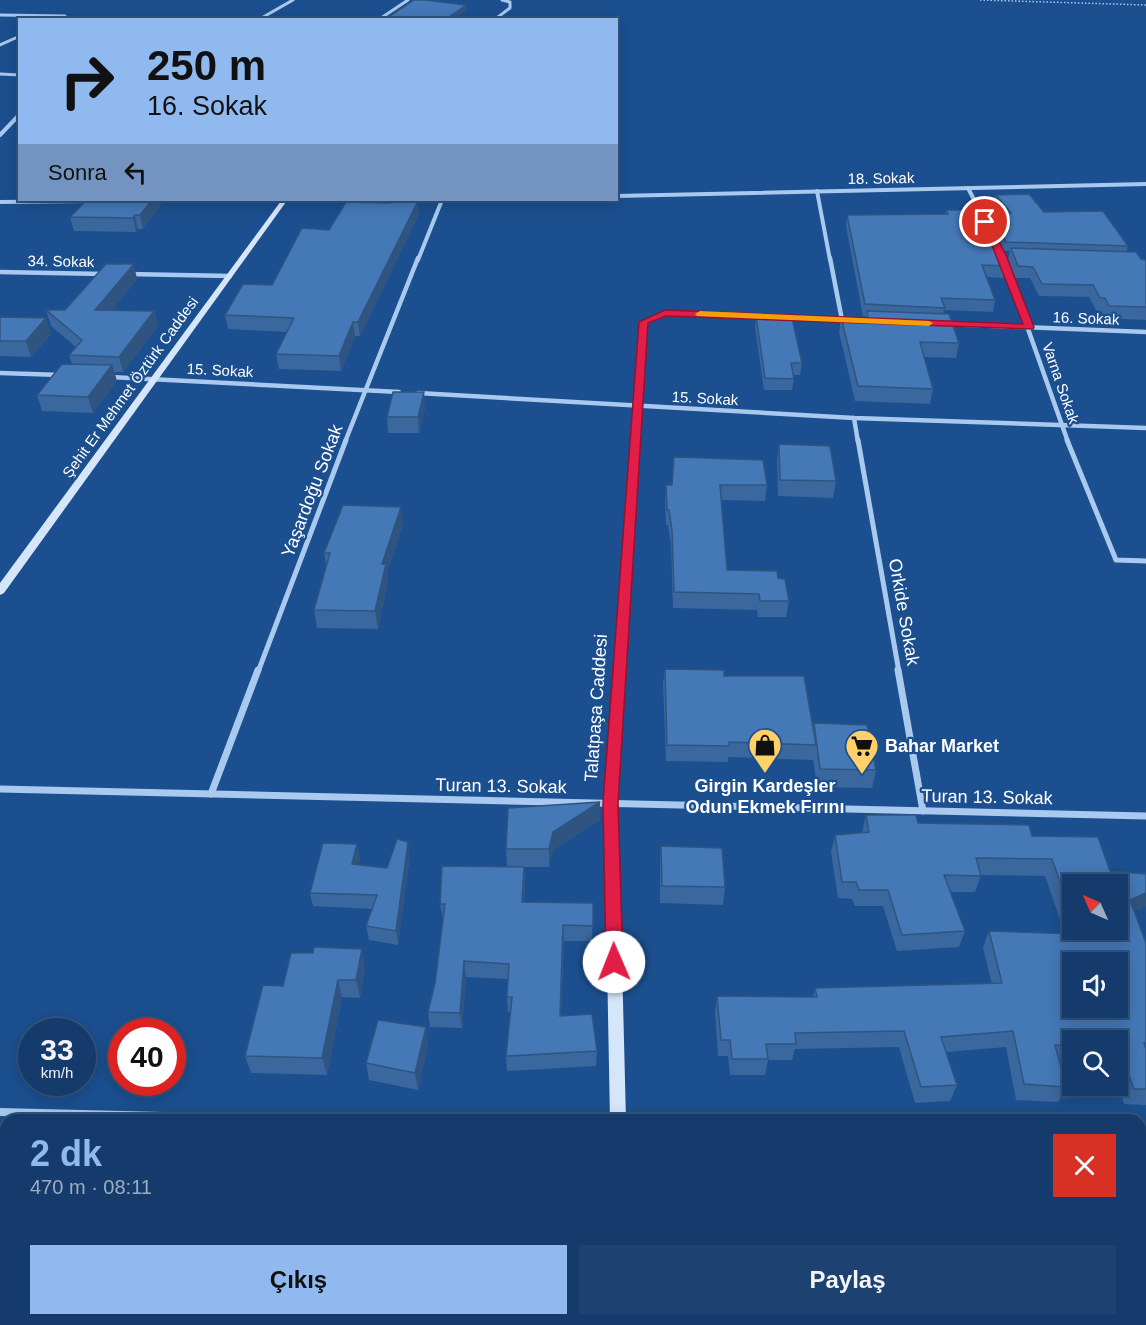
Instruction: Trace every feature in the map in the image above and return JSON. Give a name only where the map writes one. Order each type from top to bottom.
[{"type":"street","points":[[262,18],[293,0]]},
{"type":"street","points":[[381,18],[408,0]]},
{"type":"street","points":[[497,18],[510,8],[510,2],[502,0]]},
{"type":"street","points":[[0,15],[64,16],[60,18]]},
{"type":"street","points":[[0,45],[18,37]]},
{"type":"street","points":[[0,74],[18,75]]},
{"type":"street","points":[[0,135],[18,116]]},
{"type":"street","name":"18. Sokak","points":[[618,196],[1146,184]]},
{"type":"street","points":[[968,188],[988,226]]},
{"type":"street","points":[[816,191],[842,320]]},
{"type":"street","points":[[0,202],[34,201]]},
{"type":"street","points":[[283,201],[376,201]]},
{"type":"street","name":"Şehit Er Mehmet Öztürk Caddesi","points":[[0,591],[283,201]]},
{"type":"street","name":"Yaşardoğu Sokak","points":[[211,794],[365,390],[442,201]]},
{"type":"street","name":"Varna Sokak","points":[[1002,255],[1029,327],[1061,425],[1116,560],[1146,561]]},
{"type":"street","name":"34. Sokak","points":[[0,272],[115,274]]},
{"type":"street","points":[[126,274],[230,276]]},
{"type":"street","points":[[665,313],[771,317]]},
{"type":"street","name":"Talatpaşa Caddesi","points":[[618,1114],[611,803],[644,322],[665,313]]},
{"type":"street","points":[[783,318],[853,320]]},
{"type":"street","name":"16. Sokak","points":[[935,324],[1146,332]]},
{"type":"street","points":[[0,373],[71,375]]},
{"type":"street","name":"15. Sokak","points":[[107,377],[400,392]]},
{"type":"street","name":"15. Sokak","points":[[412,393],[854,418],[1146,428]]},
{"type":"street","name":"Orkide Sokak","points":[[854,418],[923,811]]},
{"type":"street","name":"Turan 13. Sokak","points":[[0,789],[1146,816]]},
{"type":"street","points":[[0,1112],[81,1114]]},
{"type":"path","points":[[980,0],[1146,5]]},
{"type":"building","points":[[414,0],[466,5],[448,18],[387,18]]},
{"type":"building","points":[[1029,194],[1044,212],[1103,211],[1128,246],[1006,242],[991,213],[1011,213],[996,195]]},
{"type":"building","points":[[86,201],[151,201],[140,215],[135,215],[133,218],[70,217]]},
{"type":"building","points":[[391,201],[418,201],[358,322],[353,322],[339,356],[276,354],[294,318],[225,315],[243,284],[272,285],[302,228],[329,230],[346,202],[390,203]]},
{"type":"building","points":[[946,210],[983,210],[1008,266],[982,265],[995,300],[941,298],[945,308],[865,304],[847,215],[948,214]]},
{"type":"building","points":[[1011,248],[1136,252],[1141,259],[1146,260],[1146,307],[1109,306],[1105,298],[1100,298],[1093,285],[1042,284],[1033,267],[1018,266]]},
{"type":"building","points":[[106,264],[134,264],[95,310],[154,311],[119,357],[69,355],[82,340],[46,310],[65,310]]},
{"type":"building","points":[[867,311],[949,314],[959,343],[920,342],[933,389],[858,386],[841,317],[868,318]]},
{"type":"building","points":[[756,316],[792,318],[802,363],[791,363],[794,379],[765,378]]},
{"type":"building","points":[[0,317],[46,318],[26,341],[0,341]]},
{"type":"building","points":[[62,364],[112,365],[88,397],[37,395]]},
{"type":"building","points":[[393,392],[424,392],[418,417],[387,417]]},
{"type":"building","points":[[779,444],[830,446],[836,481],[780,480]]},
{"type":"building","points":[[674,457],[763,460],[767,485],[720,485],[727,570],[777,571],[778,578],[785,579],[789,601],[760,601],[759,594],[674,592],[672,530],[669,510],[667,510],[666,485],[672,485]]},
{"type":"building","points":[[343,505],[401,507],[382,564],[386,564],[375,611],[314,610],[330,553],[324,553]]},
{"type":"building","points":[[665,669],[724,670],[724,676],[804,676],[816,745],[729,742],[729,746],[667,745]]},
{"type":"building","points":[[814,723],[867,725],[876,770],[820,769]]},
{"type":"building","points":[[600,802],[553,832],[549,849],[506,849],[508,808]]},
{"type":"building","points":[[866,815],[916,815],[918,823],[1029,825],[1032,836],[1098,837],[1110,871],[1146,874],[1146,893],[1130,900],[1146,943],[1146,1043],[1144,1043],[1146,1089],[1134,1089],[1128,1072],[1128,1030],[1062,1030],[1062,1045],[1055,1045],[1062,1072],[1062,1087],[1024,1084],[1013,1031],[941,1037],[957,1085],[921,1087],[904,1031],[795,1033],[796,1044],[766,1044],[768,1059],[732,1059],[730,1040],[721,1040],[717,996],[817,997],[815,988],[1002,983],[989,931],[1062,933],[1062,940],[1128,940],[1128,874],[1062,874],[1062,888],[1052,859],[976,858],[981,876],[944,875],[965,931],[902,935],[888,890],[859,890],[856,882],[842,882],[835,835],[869,832]]},
{"type":"building","points":[[397,839],[408,842],[396,931],[366,926],[377,895],[310,893],[323,843],[357,844],[352,864],[387,868]]},
{"type":"building","points":[[661,846],[722,848],[725,887],[662,886]]},
{"type":"building","points":[[442,866],[524,867],[522,902],[593,903],[593,926],[563,925],[560,1016],[592,1014],[597,1051],[506,1056],[512,997],[507,997],[509,964],[464,961],[460,1013],[428,1012],[435,983],[445,904],[440,904]]},
{"type":"building","points":[[314,947],[362,949],[356,980],[338,980],[322,1058],[245,1056],[263,985],[283,986],[291,953],[313,953]]},
{"type":"building","points":[[378,1020],[426,1027],[415,1073],[366,1063]]},
{"type":"slow traffic","points":[[700,314],[929,323]]},
{"type":"place","name":"Girgin Kardeşler Odun Ekmek Fırını","points":[[765,774]]},
{"type":"place","name":"Bahar Market","points":[[862,775]]},
{"type":"route","points":[[614,962],[611,803],[644,322],[665,313],[1029,327],[1002,255],[985,222]]}]
